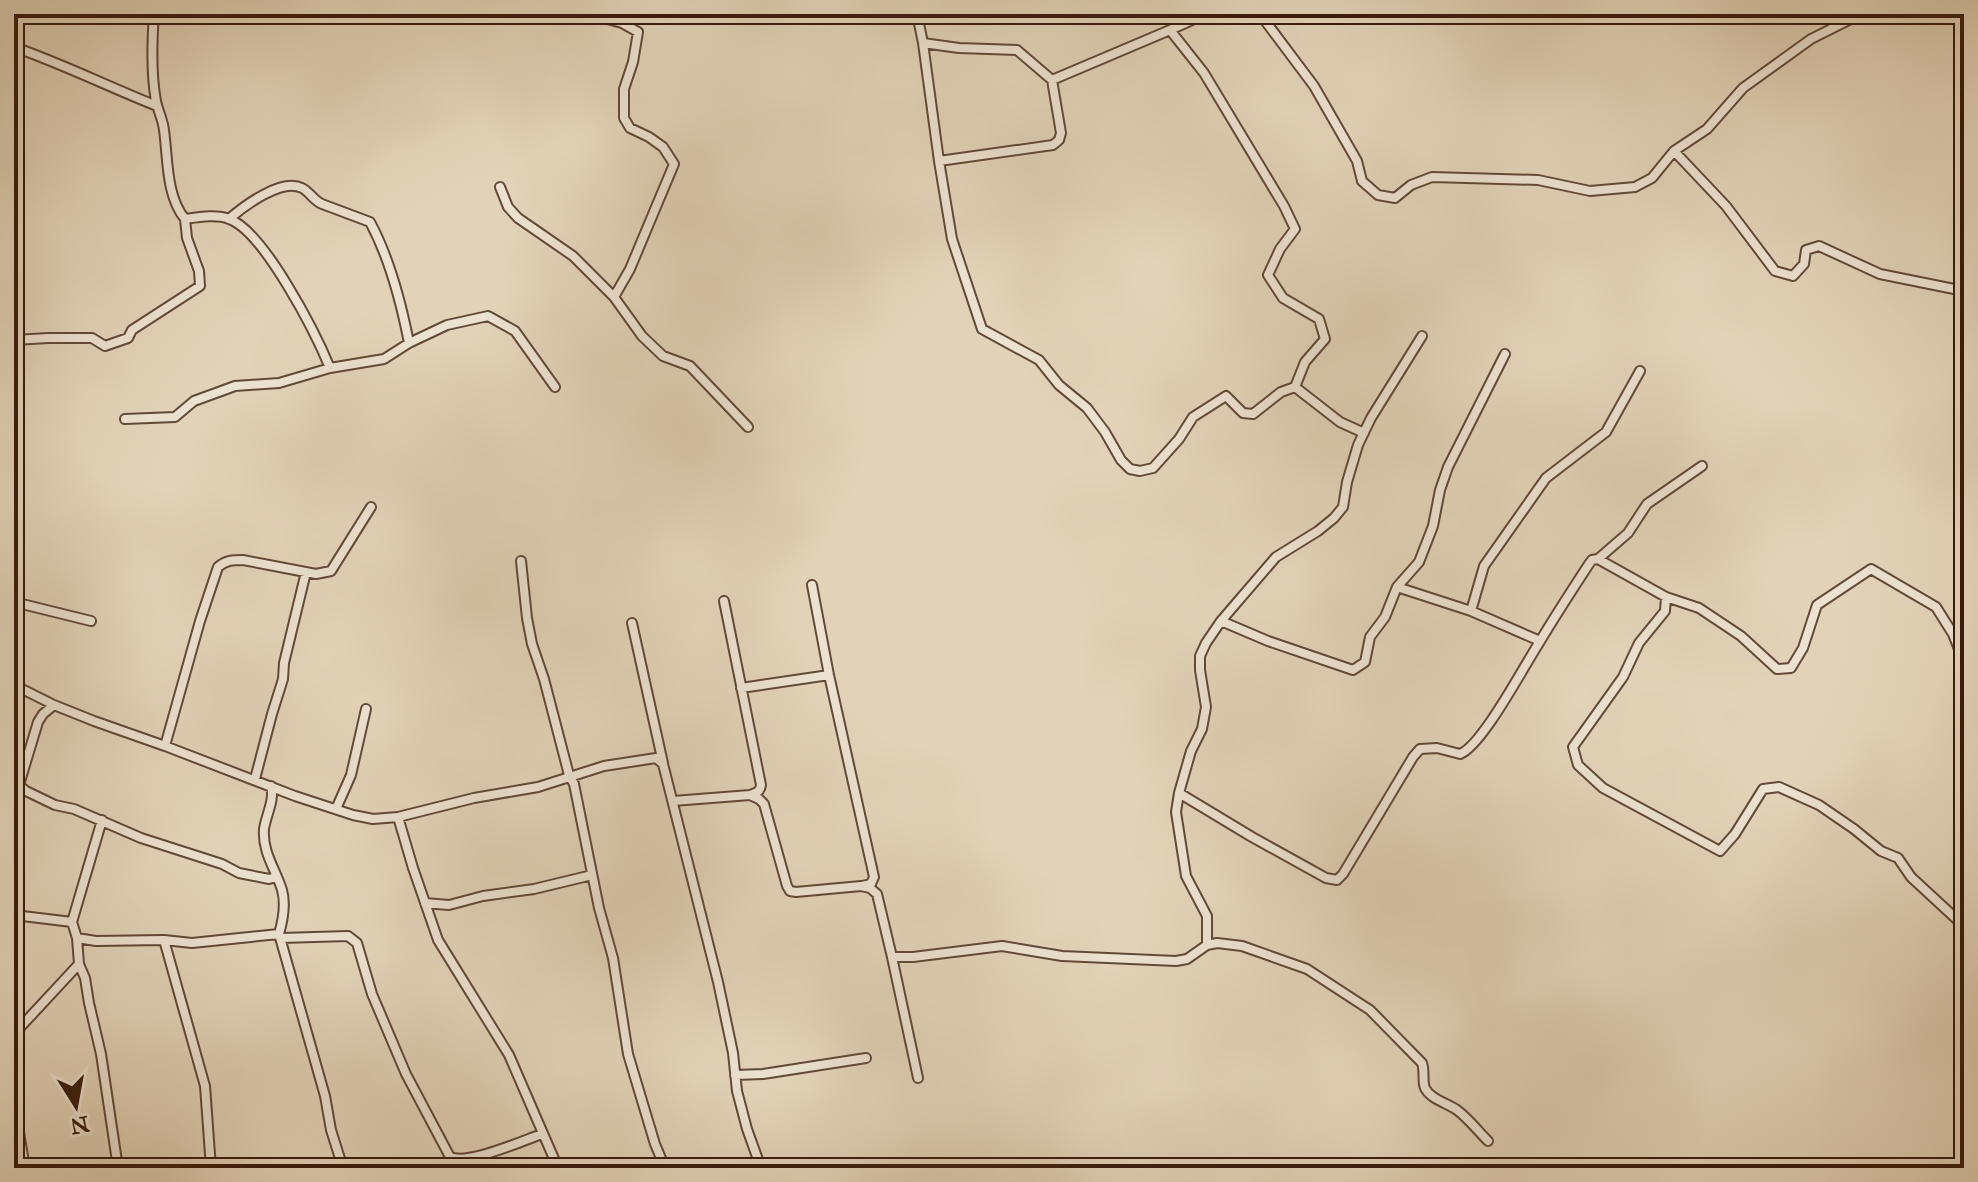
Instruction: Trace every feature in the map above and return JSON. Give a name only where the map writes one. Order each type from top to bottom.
[{"type":"street","points":[[14,340],[92,338],[105,346],[128,338],[132,330],[200,286],[185,219],[177,208],[166,156],[164,128],[157,106],[152,39],[154,14]]},
{"type":"street","points":[[589,14],[622,23],[638,32],[624,89],[624,118],[630,128],[663,147],[674,164],[630,269],[614,297]]},
{"type":"street","points":[[622,23],[635,14]]},
{"type":"street","points":[[917,14],[952,239],[982,329],[1039,360],[1059,385],[1087,408],[1121,460],[1130,469],[1140,471],[1153,468],[1179,439],[1193,417],[1226,396],[1243,413],[1253,414],[1281,392],[1295,387],[1305,362],[1325,339],[1319,319],[1283,298],[1268,275],[1280,249],[1295,229],[1284,206],[1204,73],[1170,30]]},
{"type":"street","points":[[1052,80],[1192,20],[1196,14]]},
{"type":"street","points":[[1260,14],[1314,86],[1357,161],[1362,181],[1378,195],[1395,198],[1411,185],[1432,177],[1538,180],[1590,191],[1635,187],[1652,178],[1674,151],[1707,129],[1743,88],[1811,39],[1856,14]]},
{"type":"street","points":[[923,43],[1017,50],[1052,80],[1061,133],[1053,145],[939,161]]},
{"type":"street","points":[[14,47],[157,106]]},
{"type":"street","points":[[1674,151],[1726,206],[1775,271],[1793,276],[1804,264],[1806,250],[1819,246],[1880,274],[1964,291]]},
{"type":"street","points":[[229,219],[244,206],[288,185],[302,188],[319,203],[370,222],[383,245],[409,343]]},
{"type":"street","points":[[500,187],[508,207],[518,218],[573,256],[614,297],[642,336],[663,356],[690,366],[748,427]]},
{"type":"street","points":[[185,219],[229,219],[252,234],[274,262],[321,344],[330,368]]},
{"type":"street","points":[[125,419],[175,417],[194,401],[235,386],[279,383],[330,368],[384,359],[447,325],[488,316],[515,331],[555,387]]},
{"type":"street","points":[[1207,945],[1207,916],[1186,876],[1176,812],[1206,707],[1200,656],[1221,621],[1276,557],[1318,531],[1343,507],[1347,482],[1364,433],[1422,336]]},
{"type":"street","points":[[1221,621],[1257,637],[1353,670],[1365,662],[1370,637],[1385,617],[1397,587],[1419,562],[1433,526],[1448,467],[1505,354]]},
{"type":"street","points":[[1471,611],[1484,566],[1546,478],[1606,432],[1640,371]]},
{"type":"street","points":[[1295,387],[1340,422],[1364,433]]},
{"type":"street","points":[[1179,793],[1326,878],[1337,880],[1420,749],[1437,748],[1460,754],[1470,750],[1501,707],[1592,560],[1598,559],[1628,533],[1647,504],[1702,466]]},
{"type":"street","points":[[165,746],[218,567],[233,560],[243,560],[316,574],[331,571],[371,507]]},
{"type":"street","points":[[1598,559],[1666,597],[1699,608],[1741,636],[1777,669],[1791,668],[1803,648],[1817,605],[1871,569],[1936,607],[1953,634],[1964,662]]},
{"type":"street","points":[[521,561],[532,644],[574,784],[613,958],[628,1054],[665,1168]]},
{"type":"street","points":[[255,779],[283,679],[306,572]]},
{"type":"street","points":[[750,795],[764,804],[790,891],[871,884],[874,877],[812,585]]},
{"type":"street","points":[[1397,587],[1471,611],[1540,641]]},
{"type":"street","points":[[1666,597],[1665,611],[1639,643],[1623,677],[1573,747],[1578,765],[1603,788],[1720,851],[1735,834],[1763,789],[1779,787],[1819,805],[1881,851],[1898,858],[1911,877],[1964,926]]},
{"type":"street","points":[[673,801],[750,795],[757,793],[761,785],[724,601]]},
{"type":"street","points":[[14,602],[91,621]]},
{"type":"street","points":[[632,623],[663,764],[718,982],[737,1091],[761,1168]]},
{"type":"street","points":[[741,688],[829,675]]},
{"type":"street","points":[[14,685],[94,721],[336,809],[373,819],[398,817],[474,798],[538,787],[604,766],[649,758],[656,758],[663,764]]},
{"type":"street","points":[[14,867],[16,784],[38,722],[54,705]]},
{"type":"street","points":[[336,809],[351,775],[366,709]]},
{"type":"street","points":[[16,784],[55,805],[74,809],[141,838],[222,864],[239,873],[269,879],[276,877]]},
{"type":"street","points":[[271,786],[273,793],[264,840],[283,895],[280,936],[343,1168]]},
{"type":"street","points":[[398,817],[438,940],[509,1055],[558,1168]]},
{"type":"street","points":[[102,820],[72,922],[101,1054],[118,1168]]},
{"type":"street","points":[[425,903],[449,905],[592,875]]},
{"type":"street","points":[[861,886],[877,894],[918,1078]]},
{"type":"street","points":[[14,915],[72,922]]},
{"type":"street","points":[[77,938],[192,943],[280,936],[348,936],[357,943],[372,994],[406,1074],[450,1157],[457,1164],[542,1134]]},
{"type":"street","points":[[164,940],[205,1086],[211,1168]]},
{"type":"street","points":[[892,957],[1002,946],[1062,956],[1176,961],[1187,959],[1207,945],[1242,946],[1307,969],[1370,1010],[1417,1055],[1425,1071],[1426,1090],[1457,1110],[1488,1141]]},
{"type":"street","points":[[14,1034],[79,964]]},
{"type":"street","points":[[735,1075],[763,1074],[866,1058]]},
{"type":"street","points":[[14,1103],[25,1168]]},
{"type":"street","points":[[860,1168],[893,1163]]}]
